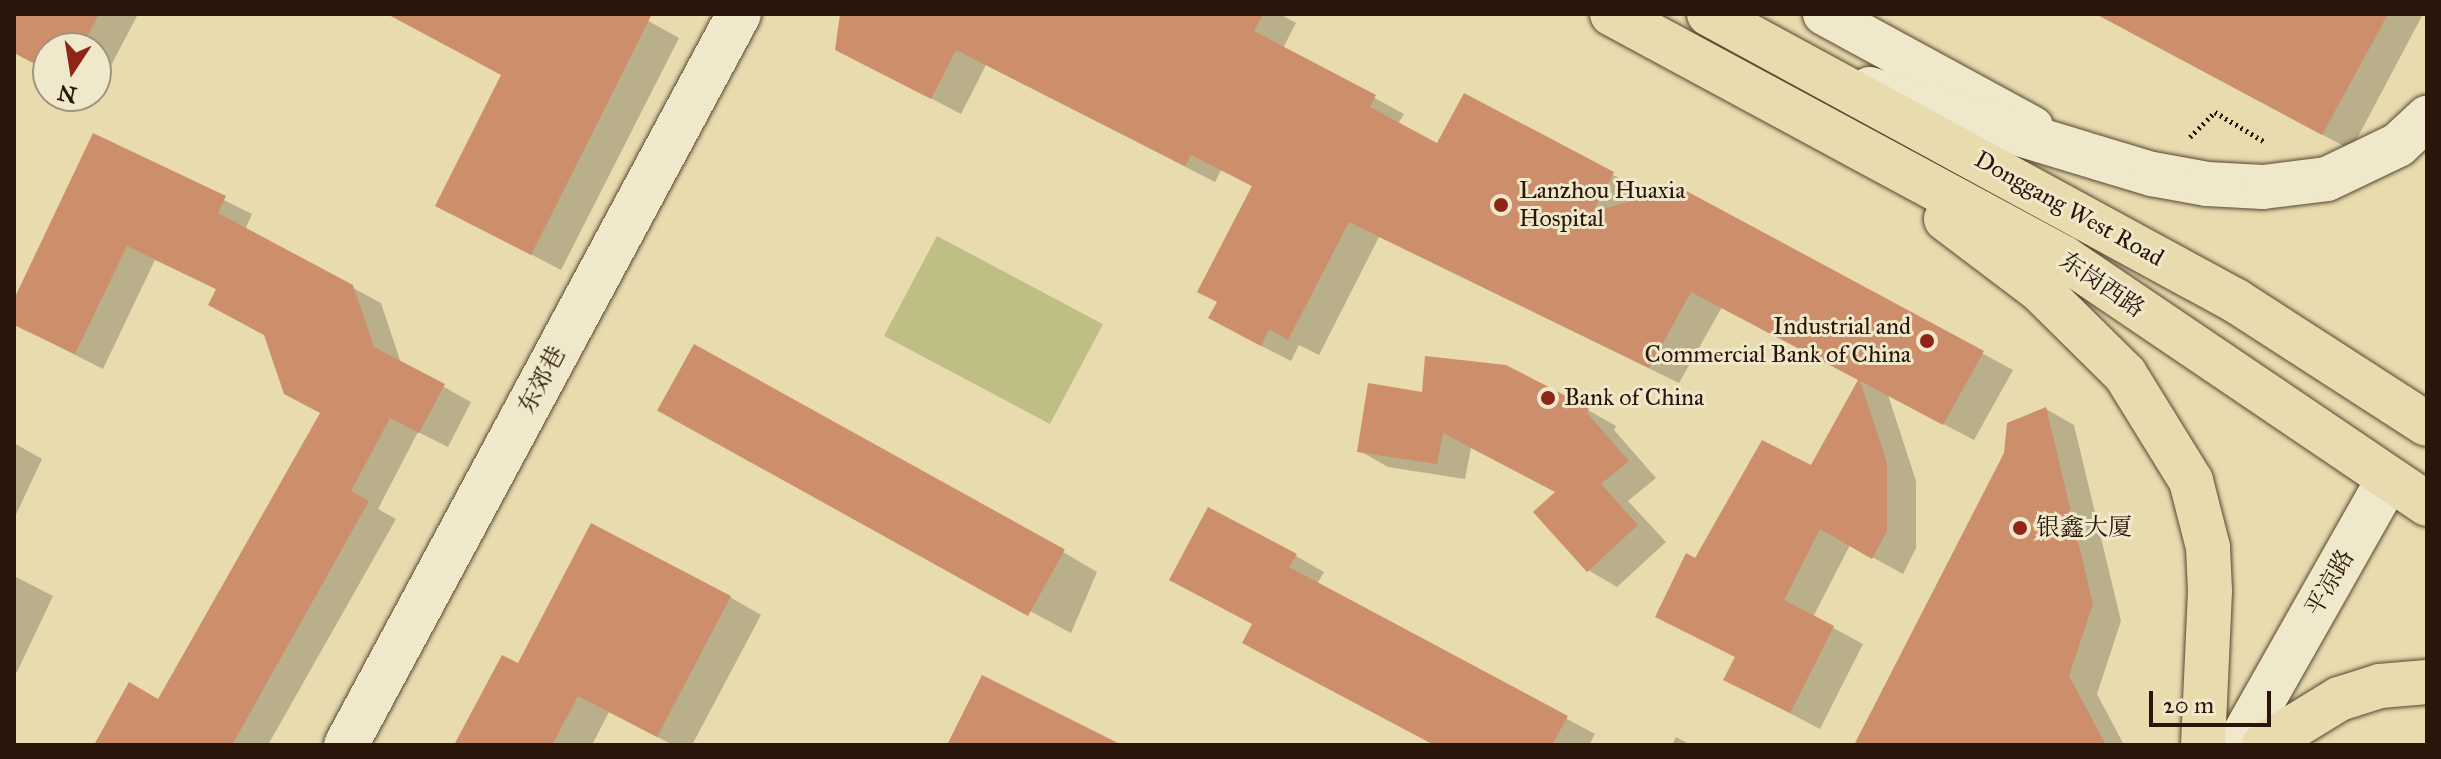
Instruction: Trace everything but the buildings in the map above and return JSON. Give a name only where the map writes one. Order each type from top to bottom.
[{"type":"main road","points":[[1612,14],[1801,114],[2040,290],[2125,374],[2150,409],[2191,481],[2208,547],[2203,745]]},
{"type":"main road","name":"Donggang West Road","points":[[1709,14],[2236,301],[2426,415]]},
{"type":"main road","name":"东岗西路","points":[[1801,114],[2064,258],[2387,482],[2427,504]]},
{"type":"main road","name":"平凉路","points":[[2387,482],[2426,415]]},
{"type":"main road","points":[[2264,745],[2339,699],[2380,686],[2427,682]]},
{"type":"street","name":"东郊巷","points":[[346,745],[739,14]]},
{"type":"street","points":[[1824,14],[2072,148]]},
{"type":"street","points":[[1822,74],[2152,174],[2263,187],[2327,179],[2398,145],[2427,118]]},
{"type":"street","name":"平凉路","points":[[2238,745],[2387,482]]},
{"type":"path","points":[[2215,112],[2267,143]]},
{"type":"green space","points":[[937,236],[1103,324],[1050,424],[884,336]]},
{"type":"place","name":"Lanzhou Huaxia Hospital","points":[[1501,205]]},
{"type":"place","name":"Industrial and Commercial Bank of China","points":[[1927,341]]},
{"type":"place","name":"Bank of China","points":[[1548,398]]},
{"type":"place","name":"银鑫大厦","points":[[2020,528]]}]
